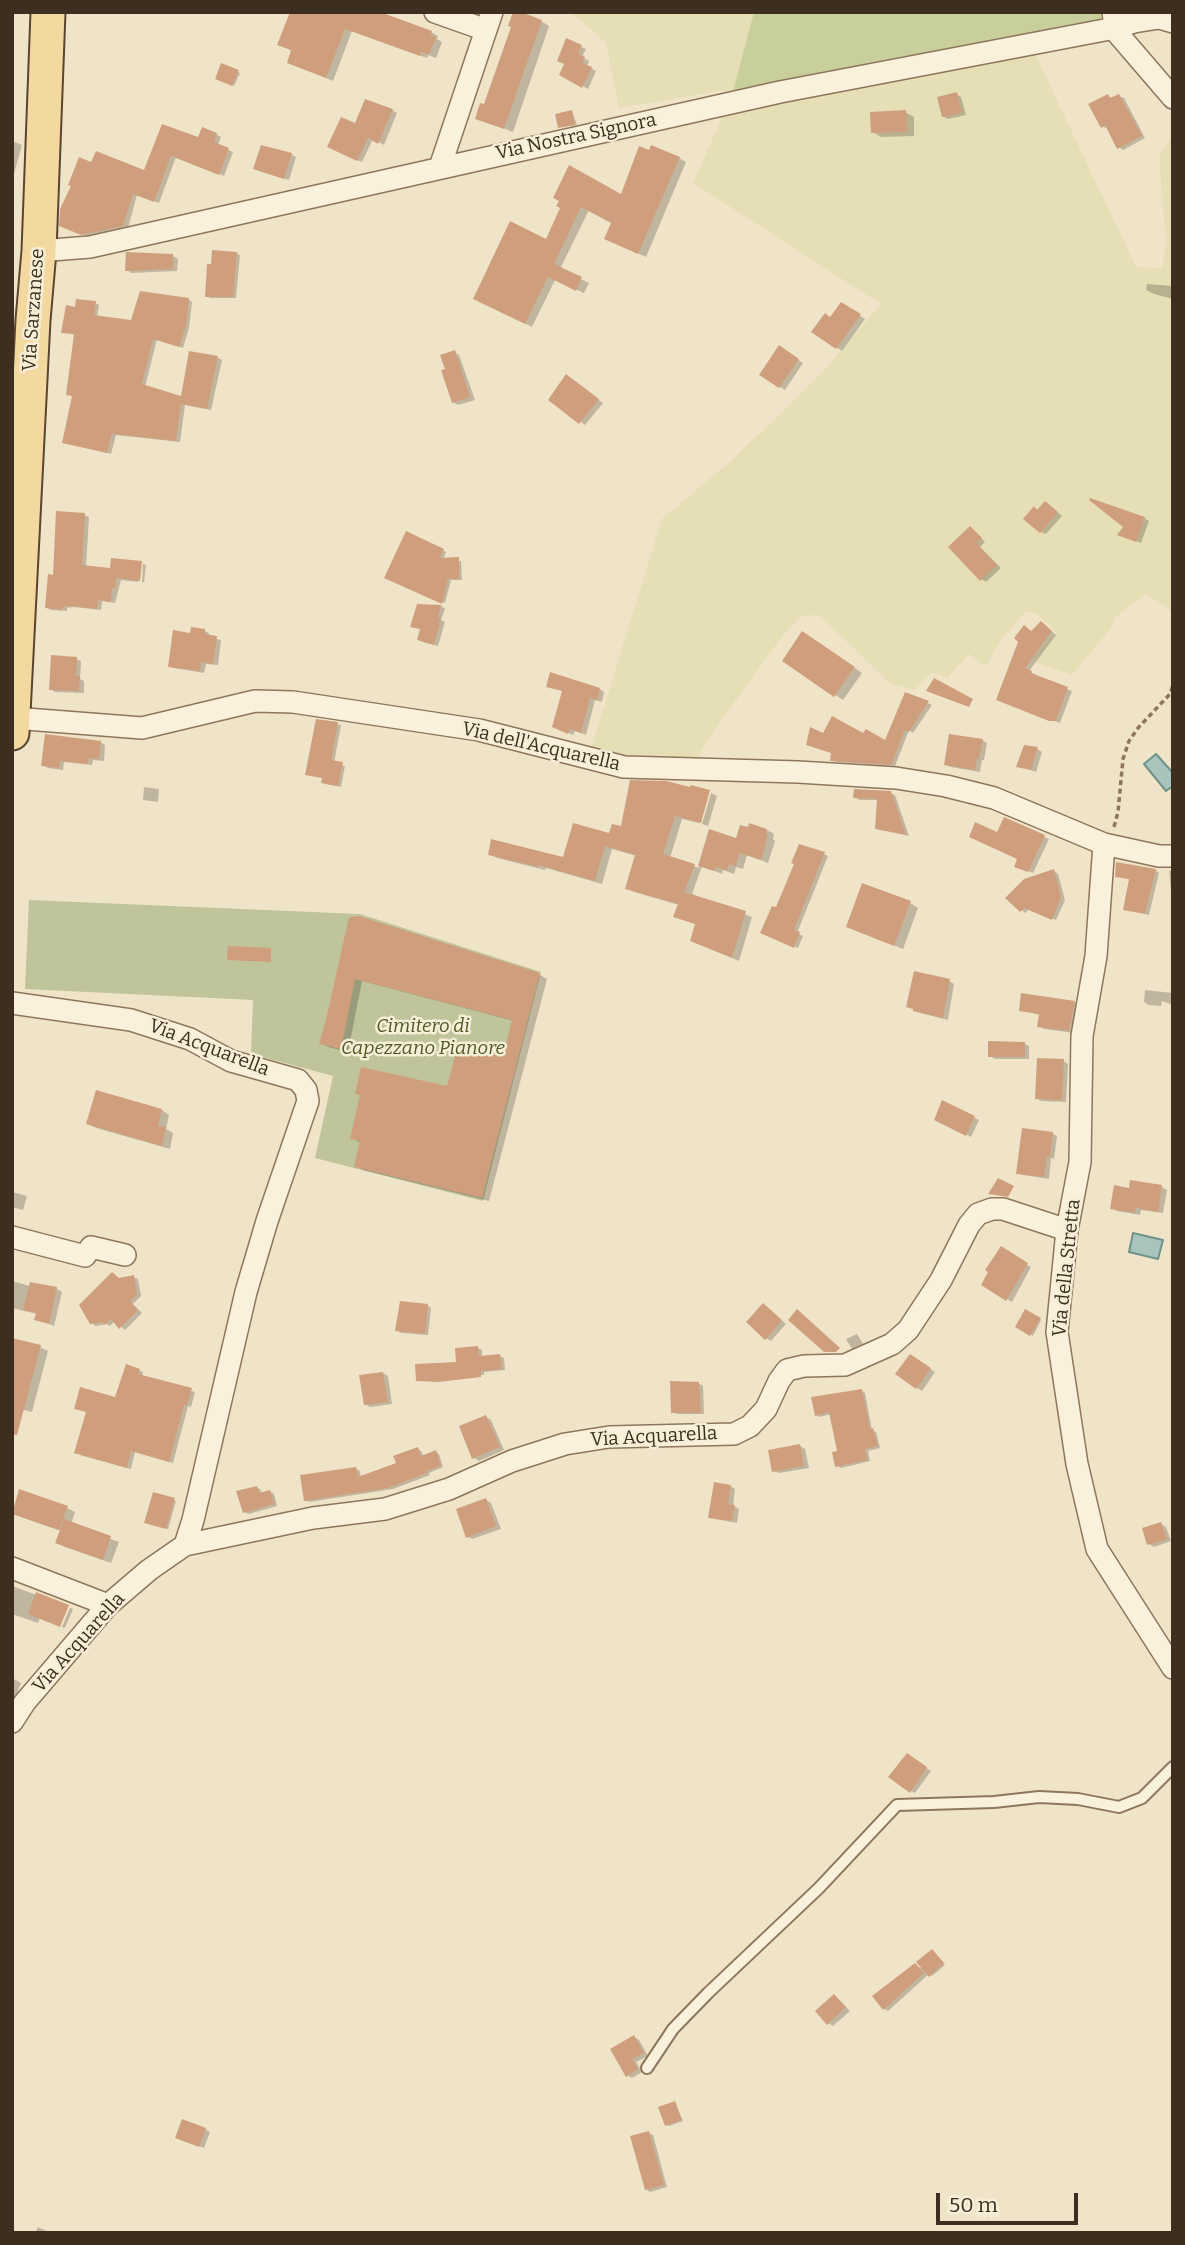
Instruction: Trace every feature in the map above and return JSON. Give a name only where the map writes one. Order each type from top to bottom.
[{"type":"main road","name":"Via Sarzanese","points":[[12,733],[22,318],[39,251],[48,12]]},
{"type":"street","points":[[435,12],[489,21],[440,167]]},
{"type":"street","name":"Via Nostra Signora","points":[[39,251],[90,247],[440,167],[1114,20],[1134,22],[1159,18],[1173,22]]},
{"type":"street","points":[[1114,20],[1173,98]]},
{"type":"street","name":"Via dell'Acquarella","points":[[13,718],[142,728],[255,701],[293,702],[479,730],[624,767],[798,772],[896,778],[946,786],[994,798],[1104,844],[1159,856],[1173,856]]},
{"type":"street","name":"Via della Stretta","points":[[1104,844],[1096,956],[1082,1036],[1080,1162],[1067,1230],[1057,1332],[1077,1464],[1097,1549],[1173,1668]]},
{"type":"street","name":"Via Acquarella","points":[[12,1003],[131,1020],[190,1039],[231,1061],[298,1080],[306,1090],[308,1101],[305,1115],[267,1221],[247,1292],[185,1545]]},
{"type":"street","name":"Via Acquarella","points":[[12,1722],[25,1702],[108,1605],[149,1570],[185,1545],[313,1518],[385,1509],[449,1489],[512,1461],[565,1444],[609,1437],[734,1433],[750,1426],[766,1409],[787,1370],[804,1366],[845,1365],[892,1344],[908,1330],[941,1280],[969,1225],[978,1214],[992,1209],[1003,1209],[1067,1230]]},
{"type":"street","points":[[12,1237],[85,1256],[91,1247],[125,1255]]},
{"type":"street","points":[[12,1568],[108,1605]]},
{"type":"lane","points":[[647,2068],[673,2029],[819,1888],[894,1806],[995,1802],[1039,1797],[1119,1807],[1142,1798],[1173,1767]]},
{"type":"path","points":[[1104,844],[1112,833],[1118,812],[1122,769],[1129,741],[1138,728],[1171,695],[1173,685]]},
{"type":"shaded area","points":[[567,12],[754,12],[733,91],[619,108],[606,43],[577,17]]},
{"type":"shaded area","points":[[1034,52],[1136,267],[1162,268],[1166,244],[1159,157],[1173,135],[1173,614],[1167,607],[1145,594],[1116,617],[1111,628],[1072,675],[1036,663],[1039,651],[1057,633],[1037,614],[1026,611],[998,644],[986,666],[969,654],[947,678],[932,672],[914,690],[890,683],[819,615],[801,616],[783,635],[694,763],[629,759],[591,749],[662,519],[731,461],[787,407],[827,367],[881,304],[693,183],[724,113]]},
{"type":"green space","points":[[754,12],[1102,12],[1100,19],[1093,25],[746,92],[733,91]]},
{"type":"green space","name":"Cimitero di Capezzano Pianore","points":[[29,900],[360,914],[541,972],[483,1201],[315,1158],[333,1076],[251,1054],[253,1000],[25,989]]},
{"type":"water","points":[[1156,754],[1173,773],[1173,786],[1166,791],[1144,764]]},
{"type":"water","points":[[1133,1233],[1163,1240],[1158,1259],[1129,1252]]},
{"type":"building","points":[[290,12],[380,12],[432,31],[431,35],[436,37],[429,55],[421,52],[420,56],[345,29],[326,78],[287,63],[291,50],[277,45]]},
{"type":"building","points":[[513,12],[521,12],[542,20],[504,129],[475,119],[480,103],[484,104],[511,27],[508,26]]},
{"type":"building","points":[[566,38],[582,45],[578,54],[585,57],[582,63],[592,67],[582,88],[559,75],[564,64],[557,61]]},
{"type":"building","points":[[221,63],[239,70],[232,86],[215,79]]},
{"type":"building","points":[[957,92],[962,113],[942,117],[937,97]]},
{"type":"building","points":[[1108,94],[1110,98],[1119,94],[1142,136],[1117,149],[1105,125],[1101,128],[1088,104]]},
{"type":"building","points":[[365,99],[393,109],[378,144],[368,138],[357,161],[327,147],[341,117],[355,123]]},
{"type":"building","points":[[572,110],[575,125],[558,128],[555,114]]},
{"type":"building","points":[[906,110],[907,132],[871,133],[870,112]]},
{"type":"building","points":[[162,124],[198,137],[202,127],[217,133],[214,142],[229,148],[219,175],[171,156],[154,202],[133,194],[123,226],[81,235],[59,226],[60,209],[71,186],[68,185],[79,157],[91,162],[96,151],[144,170]]},
{"type":"building","points":[[261,145],[292,153],[284,179],[253,169]]},
{"type":"building","points":[[651,145],[680,157],[638,254],[604,239],[611,223],[581,207],[554,264],[582,277],[576,291],[548,277],[525,324],[473,299],[510,221],[546,239],[560,208],[556,206],[559,201],[553,198],[569,165],[621,194],[639,146],[649,150]]},
{"type":"building","points":[[212,250],[237,252],[233,297],[205,297],[207,264],[211,264]]},
{"type":"building","points":[[126,252],[173,254],[173,269],[125,271]]},
{"type":"building","points":[[140,291],[189,298],[186,326],[179,347],[153,339],[142,384],[181,396],[189,351],[218,356],[207,409],[181,404],[176,441],[112,434],[107,453],[62,443],[72,396],[66,395],[74,334],[61,333],[66,305],[75,307],[76,299],[96,301],[94,315],[131,320]]},
{"type":"building","points":[[841,302],[861,314],[836,349],[811,332],[825,313],[830,317]]},
{"type":"building","points":[[779,345],[799,359],[779,388],[759,375]]},
{"type":"building","points":[[455,350],[470,397],[452,403],[441,370],[445,369],[440,355]]},
{"type":"building","points":[[566,374],[599,399],[579,424],[548,400]]},
{"type":"building","points":[[1090,498],[1145,517],[1136,542],[1117,535],[1123,527],[1089,500]]},
{"type":"building","points":[[1045,501],[1058,512],[1040,533],[1023,519],[1034,506],[1037,510]]},
{"type":"building","points":[[56,511],[85,513],[82,565],[110,568],[111,558],[142,561],[140,581],[116,578],[111,602],[98,600],[97,609],[69,606],[63,607],[62,610],[45,608],[48,574],[53,575]]},
{"type":"building","points":[[970,526],[982,538],[976,543],[997,565],[980,581],[948,547]]},
{"type":"building","points":[[406,531],[444,549],[440,558],[459,557],[459,579],[448,579],[442,604],[384,578]]},
{"type":"building","points":[[417,604],[441,605],[438,617],[441,618],[434,645],[417,640],[420,629],[410,627]]},
{"type":"building","points":[[1041,621],[1052,631],[1025,668],[1032,671],[1031,673],[1068,687],[1056,721],[1049,721],[996,700],[1018,642],[1014,638],[1024,625],[1031,631]]},
{"type":"building","points":[[191,627],[205,629],[205,634],[217,636],[213,664],[201,662],[200,671],[168,667],[173,630],[190,633]]},
{"type":"building","points":[[802,631],[855,667],[834,697],[782,661]]},
{"type":"building","points":[[51,655],[77,657],[76,676],[80,676],[79,691],[49,690]]},
{"type":"building","points":[[550,672],[600,688],[597,700],[590,698],[581,733],[570,729],[568,734],[552,727],[562,691],[546,687]]},
{"type":"building","points":[[934,678],[973,699],[969,707],[926,691]]},
{"type":"building","points":[[905,692],[929,701],[909,732],[905,730],[891,765],[830,761],[831,753],[806,745],[810,727],[823,733],[832,716],[863,733],[866,729],[885,740]]},
{"type":"building","points":[[316,719],[338,722],[331,760],[343,762],[338,786],[321,783],[322,778],[305,775]]},
{"type":"building","points":[[45,734],[101,741],[99,759],[88,758],[88,764],[60,761],[59,768],[41,766]]},
{"type":"building","points":[[949,734],[983,739],[975,770],[944,765]]},
{"type":"building","points":[[1024,745],[1038,747],[1031,770],[1016,767]]},
{"type":"building","points":[[630,780],[666,781],[710,790],[701,823],[675,816],[663,854],[695,864],[684,892],[746,911],[732,958],[690,941],[695,924],[673,917],[678,904],[625,889],[635,855],[605,846],[595,881],[488,855],[491,839],[563,857],[573,823],[609,833],[612,824],[621,826]]},
{"type":"building","points":[[854,789],[891,791],[906,835],[875,829],[877,799],[853,798]]},
{"type":"building","points":[[1004,817],[1045,835],[1028,872],[1014,867],[1017,859],[969,837],[975,822],[997,832]]},
{"type":"building","points":[[749,823],[767,829],[768,835],[761,860],[739,853],[736,866],[729,864],[727,871],[716,867],[714,871],[698,866],[709,829],[736,838],[740,825],[748,827]]},
{"type":"building","points":[[799,844],[825,852],[794,930],[800,932],[794,948],[760,933],[772,906],[776,907],[794,864],[791,863]]},
{"type":"building","points":[[1116,862],[1156,869],[1145,914],[1123,910],[1129,879],[1115,877]]},
{"type":"building","points":[[1054,869],[1061,897],[1052,920],[1024,908],[1020,912],[1005,898],[1024,879]]},
{"type":"building","points":[[862,883],[911,901],[894,946],[846,927]]},
{"type":"building","points":[[359,916],[540,973],[482,1198],[354,1167],[360,1141],[350,1139],[360,1095],[355,1094],[361,1067],[447,1086],[458,1045],[503,1057],[512,1020],[355,979],[341,1049],[319,1044],[349,917]]},
{"type":"building","points":[[228,946],[271,948],[271,962],[227,960]]},
{"type":"building","points":[[914,971],[950,979],[943,1018],[906,1007]]},
{"type":"building","points":[[1021,993],[1075,1001],[1069,1031],[1037,1027],[1039,1014],[1019,1011]]},
{"type":"building","points":[[988,1041],[1025,1042],[1025,1057],[988,1057]]},
{"type":"building","points":[[1037,1058],[1064,1059],[1062,1100],[1035,1099]]},
{"type":"building","points":[[96,1090],[162,1109],[158,1126],[166,1127],[162,1146],[86,1124]]},
{"type":"building","points":[[942,1100],[975,1116],[966,1136],[934,1120]]},
{"type":"building","points":[[1022,1128],[1053,1132],[1044,1177],[1016,1174]]},
{"type":"building","points":[[998,1178],[1014,1186],[1008,1197],[988,1194]]},
{"type":"building","points":[[1130,1180],[1162,1185],[1158,1212],[1136,1208],[1135,1213],[1110,1209],[1114,1185],[1129,1188]]},
{"type":"building","points":[[1001,1246],[1028,1263],[1006,1301],[981,1285],[988,1272],[985,1270]]},
{"type":"building","points":[[112,1272],[119,1278],[134,1275],[137,1294],[130,1301],[138,1310],[119,1329],[111,1319],[104,1325],[102,1322],[90,1324],[79,1305]]},
{"type":"building","points":[[30,1282],[57,1287],[49,1324],[34,1320],[36,1313],[23,1310]]},
{"type":"building","points":[[400,1301],[428,1304],[425,1334],[395,1331]]},
{"type":"building","points":[[763,1303],[782,1320],[765,1340],[746,1322]]},
{"type":"building","points":[[797,1309],[840,1348],[836,1352],[824,1352],[788,1320]]},
{"type":"building","points":[[1025,1309],[1041,1318],[1030,1336],[1015,1327]]},
{"type":"building","points":[[12,1338],[41,1345],[17,1435],[12,1434]]},
{"type":"building","points":[[478,1346],[479,1356],[500,1354],[502,1369],[481,1371],[481,1377],[439,1382],[416,1381],[415,1364],[456,1362],[455,1348]]},
{"type":"building","points":[[910,1354],[931,1368],[916,1389],[895,1374]]},
{"type":"building","points":[[126,1364],[140,1369],[138,1374],[192,1388],[187,1406],[184,1405],[169,1462],[131,1451],[127,1468],[74,1453],[86,1412],[74,1409],[80,1387],[115,1397]]},
{"type":"building","points":[[383,1372],[388,1402],[364,1405],[359,1375]]},
{"type":"building","points":[[670,1381],[699,1382],[701,1413],[671,1413]]},
{"type":"building","points":[[862,1389],[870,1429],[873,1428],[878,1446],[865,1449],[867,1460],[835,1467],[832,1452],[837,1451],[829,1412],[815,1416],[811,1397]]},
{"type":"building","points":[[486,1415],[500,1447],[472,1459],[459,1426]]},
{"type":"building","points":[[800,1444],[804,1466],[772,1472],[768,1450]]},
{"type":"building","points":[[418,1447],[421,1456],[436,1450],[441,1466],[388,1488],[304,1501],[300,1475],[356,1467],[358,1477],[396,1463],[393,1456]]},
{"type":"building","points":[[714,1482],[731,1485],[728,1504],[735,1505],[732,1521],[708,1518]]},
{"type":"building","points":[[257,1486],[259,1493],[270,1490],[274,1504],[243,1513],[236,1491]]},
{"type":"building","points":[[19,1489],[68,1506],[59,1530],[12,1514]]},
{"type":"building","points":[[153,1492],[175,1498],[166,1529],[144,1523]]},
{"type":"building","points":[[486,1498],[496,1526],[466,1538],[456,1509]]},
{"type":"building","points":[[64,1519],[111,1536],[103,1560],[55,1543]]},
{"type":"building","points":[[1161,1522],[1167,1539],[1147,1545],[1142,1528]]},
{"type":"building","points":[[36,1592],[69,1605],[60,1627],[28,1614]]},
{"type":"building","points":[[907,1753],[927,1767],[910,1793],[888,1777]]},
{"type":"building","points":[[932,1949],[944,1963],[929,1977],[916,1962]]},
{"type":"building","points":[[915,1963],[924,1973],[883,2010],[872,1996]]},
{"type":"building","points":[[834,1994],[846,2007],[827,2025],[815,2011]]},
{"type":"building","points":[[634,2035],[644,2053],[632,2059],[638,2069],[626,2077],[610,2049]]},
{"type":"building","points":[[675,2101],[682,2120],[665,2126],[658,2107]]},
{"type":"building","points":[[182,2119],[206,2128],[199,2147],[175,2138]]},
{"type":"building","points":[[649,2131],[664,2185],[645,2190],[630,2136]]}]
